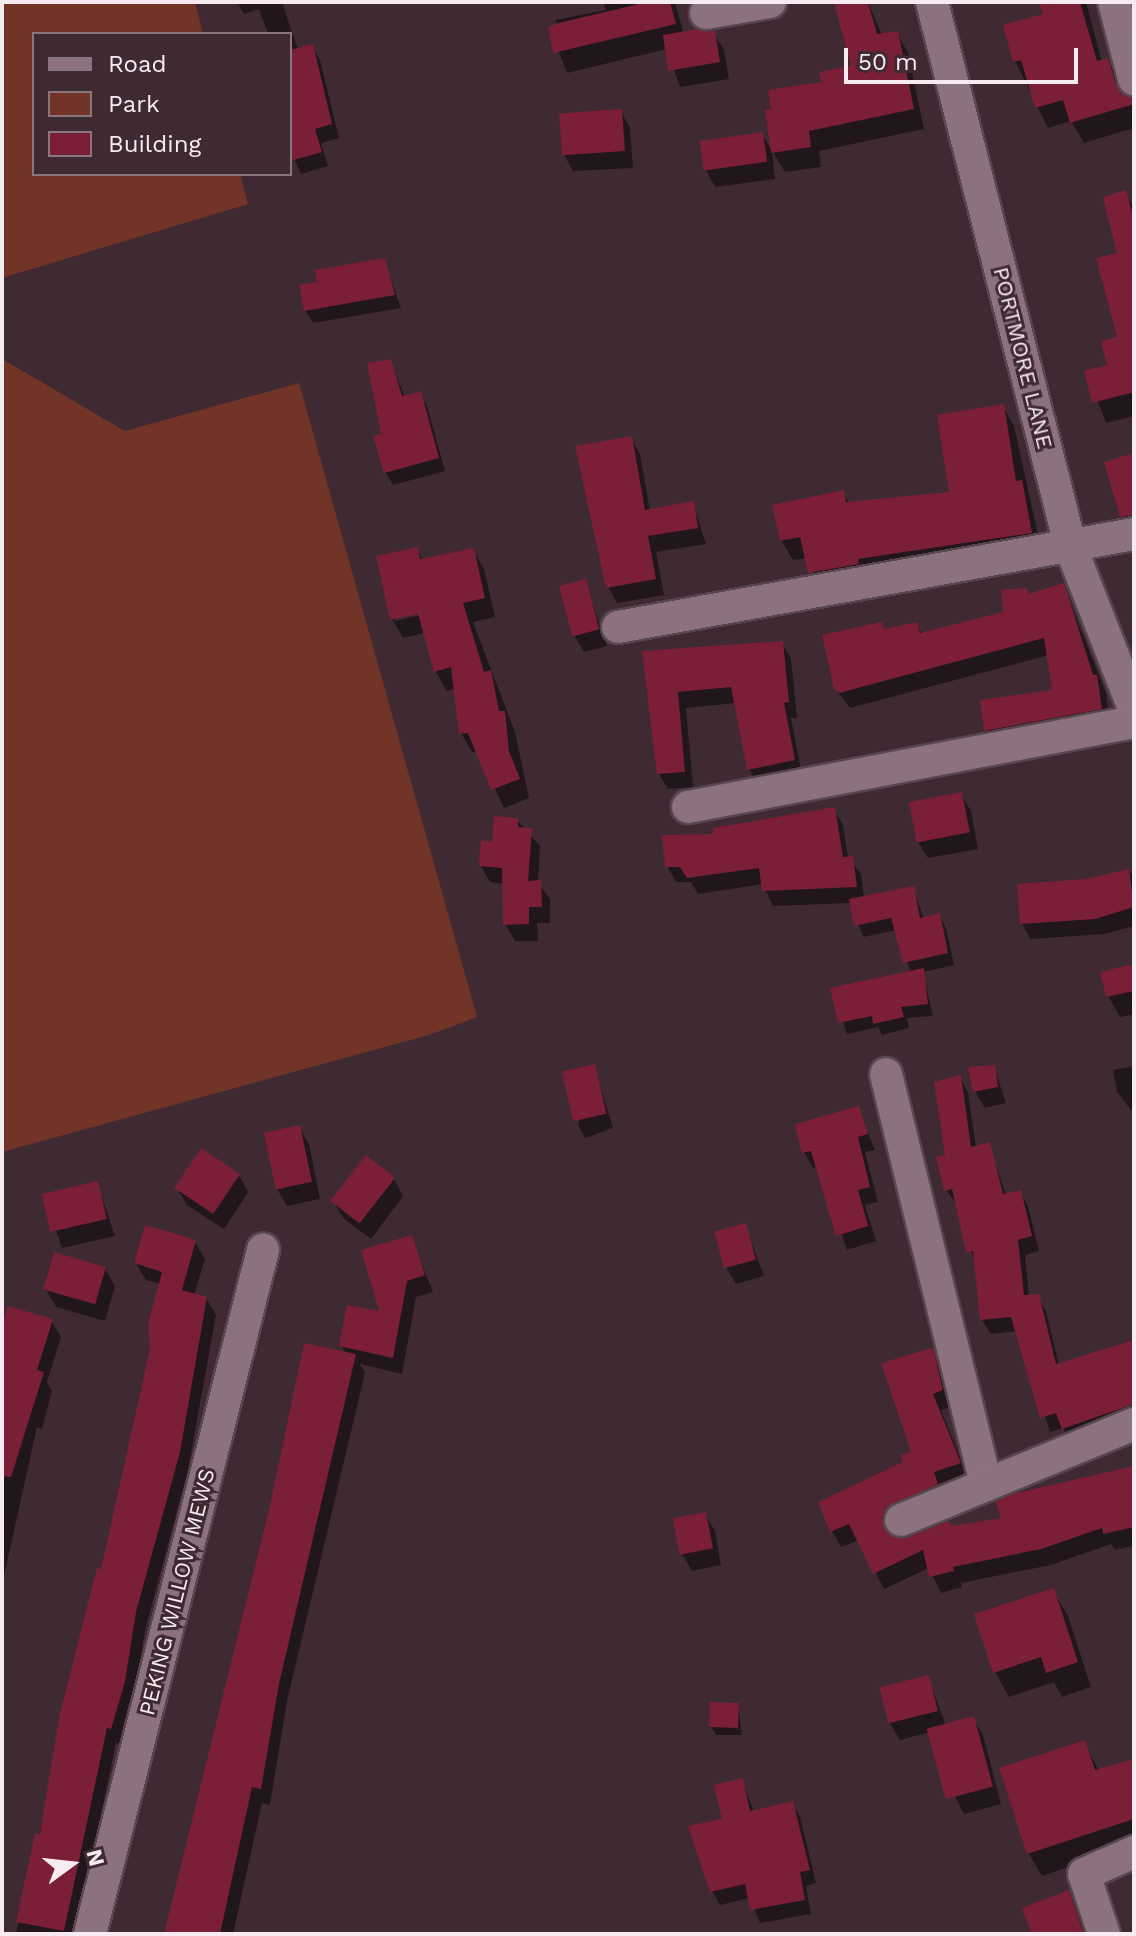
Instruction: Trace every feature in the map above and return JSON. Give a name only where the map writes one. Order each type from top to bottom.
[{"type":"street","points":[[706,13],[770,2]]},
{"type":"street","name":"PORTMORE LANE","points":[[932,2],[1071,548],[1134,709]]},
{"type":"street","points":[[1114,2],[1134,79]]},
{"type":"street","points":[[618,627],[1071,548],[1134,534]]},
{"type":"street","points":[[688,807],[1134,722]]},
{"type":"street","points":[[886,1074],[986,1485]]},
{"type":"street","name":"PEKING WILLOW MEWS","points":[[90,1934],[263,1250]]},
{"type":"street","points":[[901,1520],[1134,1424]]},
{"type":"street","points":[[1104,1934],[1084,1874],[1134,1852]]},
{"type":"green space","points":[[2,2],[195,2],[202,32],[32,32],[32,176],[241,176],[248,204],[2,278]]},
{"type":"green space","points":[[2,359],[125,431],[299,383],[477,1017],[432,1034],[2,1152]]},
{"type":"building","points":[[647,2],[670,2],[676,24],[553,53],[548,28],[555,24]]},
{"type":"building","points":[[834,2],[868,2],[877,34],[898,31],[914,109],[809,131],[811,147],[771,153],[765,110],[771,109],[768,90],[821,82],[819,72],[851,66]]},
{"type":"building","points":[[1039,2],[1080,2],[1097,61],[1108,58],[1116,84],[1134,97],[1134,104],[1070,123],[1063,100],[1035,108],[1021,60],[1013,62],[1003,25],[1043,14]]},
{"type":"building","points":[[697,29],[715,31],[720,62],[668,71],[663,35]]},
{"type":"building","points":[[313,44],[332,124],[315,129],[322,152],[292,160],[292,49]]},
{"type":"building","points":[[622,109],[625,151],[562,155],[559,113]]},
{"type":"building","points":[[763,132],[767,162],[704,171],[700,141]]},
{"type":"building","points":[[1126,190],[1134,220],[1134,392],[1092,403],[1084,371],[1107,365],[1101,341],[1117,337],[1096,258],[1117,253],[1103,197]]},
{"type":"building","points":[[385,258],[395,295],[304,311],[299,285],[317,282],[315,270]]},
{"type":"building","points":[[391,359],[402,396],[421,391],[439,458],[384,473],[373,436],[381,434],[367,363]]},
{"type":"building","points":[[1004,404],[1016,481],[1022,480],[1032,533],[858,559],[859,564],[808,573],[800,537],[780,541],[772,505],[844,490],[846,502],[949,492],[937,415]]},
{"type":"building","points":[[632,436],[645,510],[694,501],[698,528],[648,536],[656,579],[606,588],[575,446]]},
{"type":"building","points":[[1134,453],[1134,515],[1120,517],[1104,462]]},
{"type":"building","points":[[418,547],[420,559],[474,548],[485,598],[463,603],[484,672],[491,670],[499,711],[505,711],[509,751],[520,779],[491,790],[468,733],[459,734],[451,667],[434,672],[418,614],[390,620],[376,556]]},
{"type":"building","points":[[586,579],[599,629],[572,636],[559,586]]},
{"type":"building","points":[[1064,583],[1093,675],[1097,675],[1102,709],[984,731],[980,700],[1052,690],[1044,638],[839,693],[834,689],[822,635],[882,622],[884,629],[917,622],[920,633],[1003,612],[1001,590],[1027,588],[1028,594]]},
{"type":"building","points":[[783,641],[789,702],[784,703],[795,760],[747,770],[731,687],[678,692],[685,772],[657,774],[642,651]]},
{"type":"building","points":[[962,792],[970,832],[917,843],[909,802]]},
{"type":"building","points":[[835,807],[843,857],[853,856],[857,887],[762,891],[759,868],[687,878],[680,867],[665,867],[662,835],[713,834],[713,828]]},
{"type":"building","points":[[494,816],[518,818],[518,827],[532,828],[528,881],[541,880],[542,907],[529,907],[529,924],[503,925],[502,868],[479,866],[481,840],[492,842]]},
{"type":"building","points":[[1129,869],[1134,907],[1095,919],[1020,924],[1017,884],[1086,879]]},
{"type":"building","points":[[914,886],[920,918],[940,913],[948,953],[903,963],[891,918],[854,926],[849,899]]},
{"type":"building","points":[[1134,964],[1134,991],[1106,997],[1100,972]]},
{"type":"building","points":[[924,968],[928,1004],[901,1007],[904,1017],[873,1024],[872,1016],[838,1023],[830,988]]},
{"type":"building","points":[[595,1064],[606,1114],[573,1121],[562,1072]]},
{"type":"building","points":[[995,1065],[998,1087],[973,1092],[968,1067]]},
{"type":"building","points":[[961,1075],[971,1147],[990,1142],[1003,1194],[1021,1190],[1032,1236],[1018,1240],[1024,1295],[1039,1294],[1056,1364],[1134,1340],[1134,1404],[1062,1429],[1056,1413],[1040,1418],[1011,1317],[980,1320],[973,1251],[966,1252],[952,1189],[944,1191],[936,1157],[945,1155],[934,1082]]},
{"type":"building","points":[[859,1106],[868,1134],[858,1137],[870,1187],[858,1190],[868,1226],[836,1236],[811,1151],[802,1153],[795,1124]]},
{"type":"building","points":[[300,1125],[312,1182],[276,1189],[264,1133]]},
{"type":"building","points":[[201,1148],[240,1174],[213,1214],[174,1188]]},
{"type":"building","points":[[366,1155],[395,1178],[359,1223],[330,1201]]},
{"type":"building","points":[[98,1181],[107,1219],[50,1232],[41,1194]]},
{"type":"building","points":[[746,1223],[756,1260],[724,1268],[714,1232]]},
{"type":"building","points":[[145,1225],[196,1240],[182,1290],[207,1297],[180,1452],[136,1612],[125,1682],[111,1729],[107,1728],[64,1931],[16,1922],[35,1833],[40,1834],[60,1713],[97,1568],[101,1569],[150,1349],[148,1324],[162,1272],[134,1263]]},
{"type":"building","points":[[412,1235],[425,1275],[407,1281],[393,1358],[339,1346],[347,1305],[379,1311],[361,1250]]},
{"type":"building","points":[[54,1252],[106,1267],[95,1304],[43,1289]]},
{"type":"building","points":[[8,1306],[53,1319],[37,1370],[44,1372],[11,1477],[2,1476],[2,1325]]},
{"type":"building","points":[[304,1343],[356,1354],[279,1684],[261,1789],[252,1787],[220,1934],[164,1934],[271,1501]]},
{"type":"building","points":[[933,1348],[943,1390],[933,1394],[961,1463],[934,1472],[938,1484],[886,1508],[882,1518],[889,1534],[907,1538],[949,1521],[951,1526],[1001,1518],[996,1501],[1013,1494],[1134,1466],[1134,1527],[1103,1534],[1102,1528],[1041,1549],[953,1567],[954,1571],[929,1577],[923,1550],[873,1574],[849,1524],[830,1532],[818,1502],[903,1462],[901,1455],[911,1452],[881,1363]]},
{"type":"building","points":[[706,1512],[713,1548],[680,1555],[673,1518]]},
{"type":"building","points":[[1054,1588],[1078,1662],[1046,1673],[1041,1657],[993,1673],[974,1614]]},
{"type":"building","points":[[929,1675],[938,1711],[888,1723],[880,1687]]},
{"type":"building","points":[[710,1702],[739,1703],[738,1728],[709,1727]]},
{"type":"building","points":[[974,1716],[993,1787],[946,1799],[927,1729]]},
{"type":"building","points":[[1085,1740],[1095,1770],[1134,1759],[1134,1819],[1027,1854],[999,1768]]},
{"type":"building","points":[[743,1778],[750,1811],[793,1801],[810,1870],[800,1872],[805,1900],[750,1910],[745,1884],[710,1892],[688,1826],[722,1819],[714,1785]]},
{"type":"building","points":[[1069,1890],[1084,1934],[1032,1934],[1022,1908]]}]
